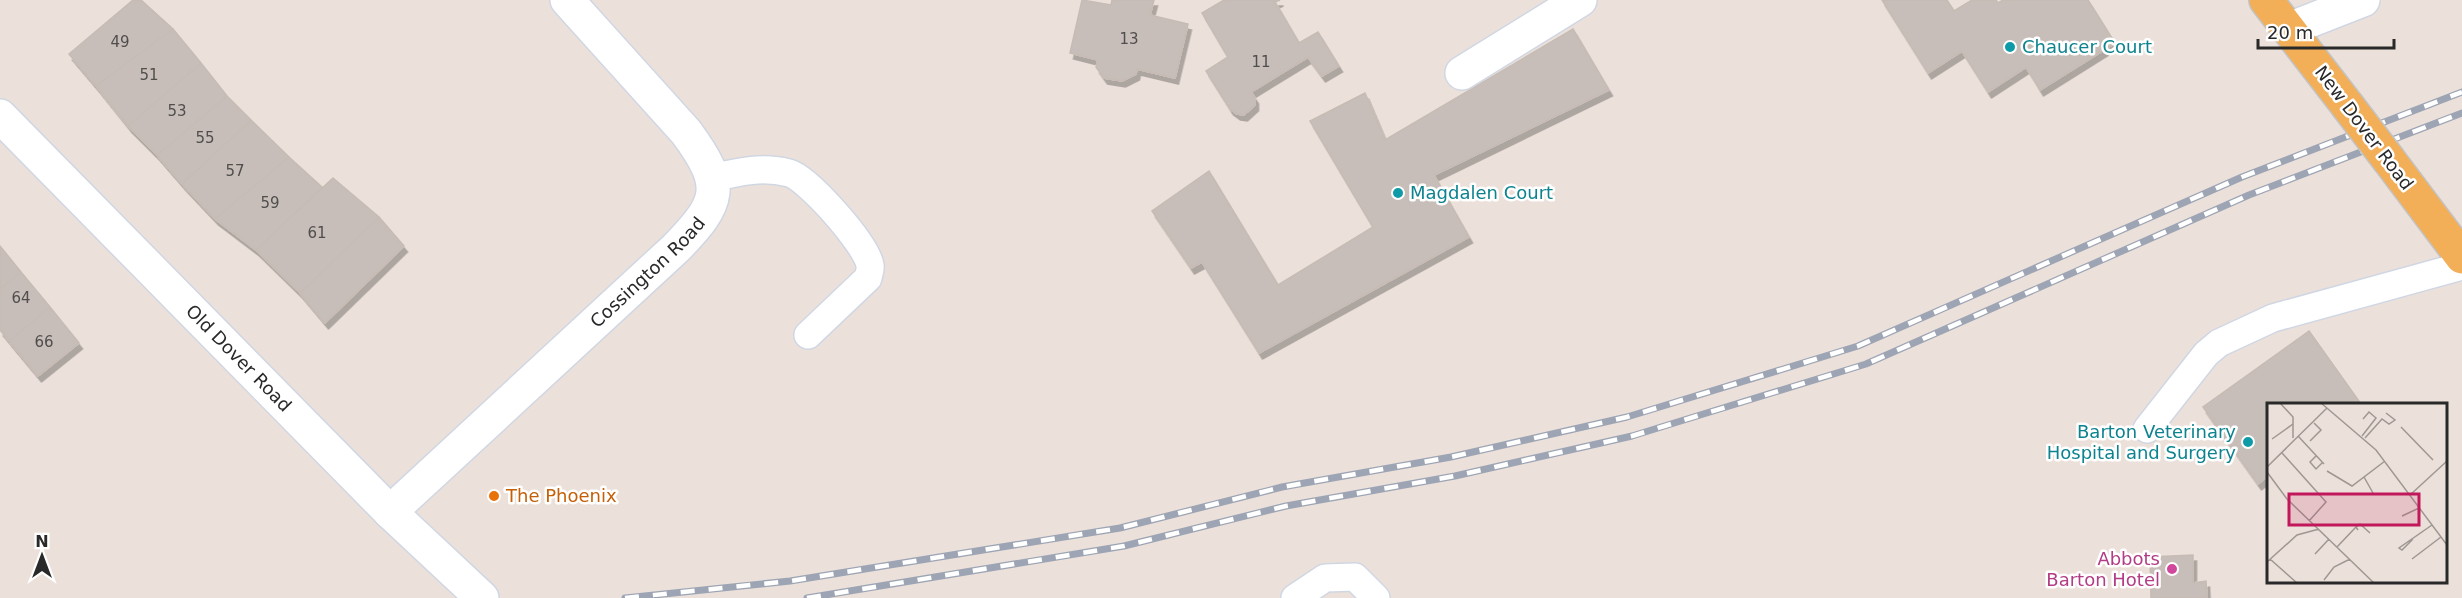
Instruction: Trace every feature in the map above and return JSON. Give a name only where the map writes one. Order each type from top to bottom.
[{"type":"main road","name":"New Dover Road","points":[[2266,0],[2462,257]]},
{"type":"street","name":"Cossington Road","points":[[390,512],[696,228],[712,205],[714,187],[712,178],[704,157],[687,132],[567,0]]},
{"type":"street","points":[[1462,73],[1580,0]]},
{"type":"street","points":[[2289,29],[2363,0]]},
{"type":"street","name":"Old Dover Road","points":[[0,116],[390,512],[482,598]]},
{"type":"lane","points":[[712,178],[755,169],[791,173],[829,204],[866,254],[871,267],[868,278],[808,334]]},
{"type":"lane","points":[[2147,429],[2206,354],[2228,338],[2273,318],[2462,266]]},
{"type":"lane","points":[[1295,598],[1325,578],[1355,577],[1376,598]]},
{"type":"building","points":[[133,0],[141,0],[173,29],[96,86],[69,54]]},
{"type":"building","points":[[1082,0],[1111,5],[1112,0],[1154,0],[1150,15],[1188,24],[1175,78],[1137,69],[1136,74],[1122,81],[1104,78],[1096,67],[1098,60],[1070,53]]},
{"type":"building","points":[[1224,0],[1280,0],[1275,2],[1299,43],[1318,32],[1339,66],[1322,76],[1308,57],[1251,92],[1255,98],[1255,105],[1244,115],[1237,114],[1230,109],[1206,71],[1228,57],[1202,13]]},
{"type":"building","name":"Chaucer Court","points":[[1882,0],[1947,0],[1954,11],[1972,0],[1996,0],[1998,3],[2003,0],[2088,0],[2115,43],[2040,90],[2026,67],[1988,92],[1962,51],[1928,73]]},
{"type":"building","points":[[173,29],[201,63],[128,126],[96,86]]},
{"type":"building","name":"Magdalen Court","points":[[1573,29],[1609,90],[1434,175],[1469,237],[1259,353],[1202,262],[1191,268],[1152,211],[1209,171],[1278,285],[1373,227],[1310,121],[1365,93],[1385,140]]},
{"type":"building","points":[[201,63],[227,96],[157,155],[128,126]]},
{"type":"building","points":[[227,96],[251,120],[182,184],[157,155]]},
{"type":"building","points":[[251,120],[289,157],[215,219],[182,184]]},
{"type":"building","points":[[289,157],[322,187],[256,250],[215,219]]},
{"type":"building","points":[[333,178],[379,217],[300,293],[256,250]]},
{"type":"building","points":[[379,217],[404,246],[325,323],[300,293]]},
{"type":"building","points":[[0,246],[21,272],[0,289]]},
{"type":"building","points":[[21,272],[50,307],[9,341],[0,330],[0,289]]},
{"type":"building","points":[[50,307],[79,343],[38,376],[9,341]]},
{"type":"building","name":"Barton Veterinary Hospital and Surgery","points":[[2309,331],[2360,403],[2267,403],[2267,477],[2258,484],[2203,407]]},
{"type":"building","name":"Abbots Barton Hotel","points":[[2193,555],[2193,583],[2206,581],[2207,598],[2151,598],[2150,557]]},
{"type":"railway","points":[[625,598],[790,581],[1120,528],[1282,487],[1451,457],[1627,417],[1858,346],[2242,177],[2462,92]]},
{"type":"railway","points":[[807,598],[1124,546],[1286,506],[1455,476],[1632,436],[1866,364],[2249,195],[2462,113]]},
{"type":"place","name":"Chaucer Court","points":[[2010,47]]},
{"type":"place","name":"Magdalen Court","points":[[1398,193]]},
{"type":"place","name":"Barton Veterinary Hospital and Surgery","points":[[2248,442]]},
{"type":"place","name":"The Phoenix","points":[[494,496]]},
{"type":"place","name":"Abbots Barton Hotel","points":[[2172,569]]}]
